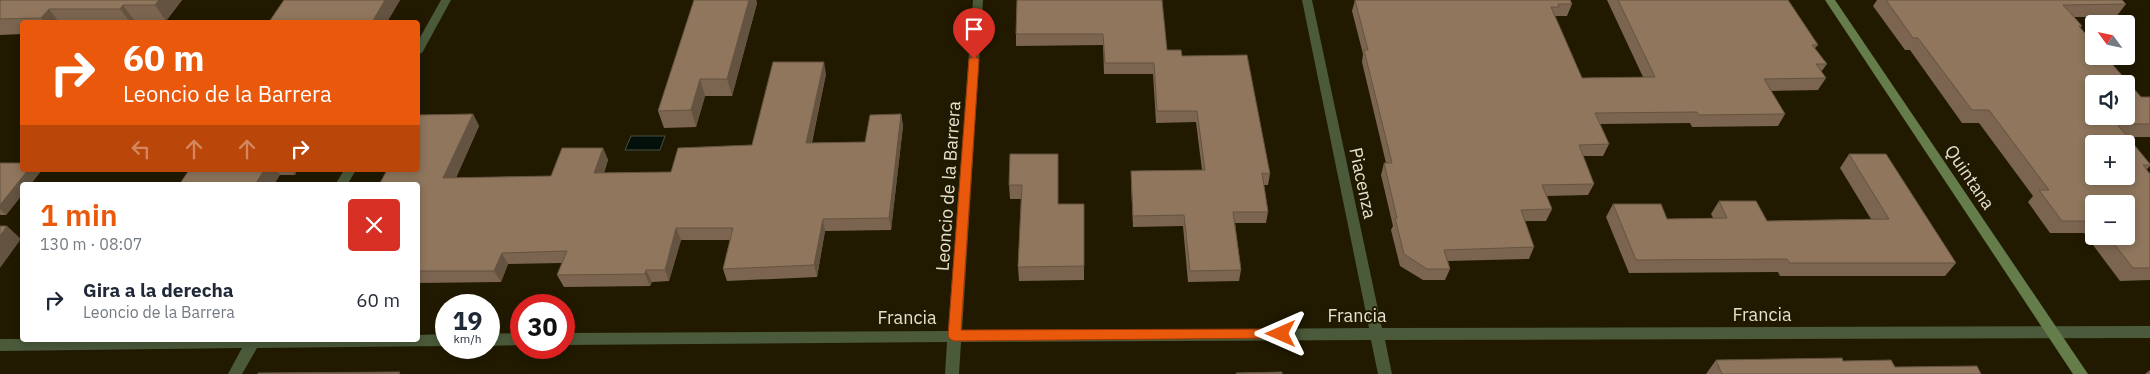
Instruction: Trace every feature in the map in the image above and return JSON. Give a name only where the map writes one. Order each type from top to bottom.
[{"type":"main road","name":"Quintana","points":[[1830,0],[2081,374]]},
{"type":"street","points":[[420,46],[446,0]]},
{"type":"street","name":"Leoncio de la Barrera","points":[[952,374],[978,0]]},
{"type":"street","name":"Piacenza","points":[[1306,0],[1385,374]]},
{"type":"street","name":"Francia","points":[[575,339],[2150,332]]},
{"type":"street","points":[[420,340],[435,340]]},
{"type":"street","points":[[0,345],[190,342]]},
{"type":"street","points":[[235,374],[252,342]]},
{"type":"shaded area","points":[[631,136],[665,136],[660,150],[625,150]]},
{"type":"building","points":[[0,0],[159,0],[155,5],[123,5],[120,9],[49,9],[41,18],[0,19]]},
{"type":"building","points":[[284,0],[385,0],[373,20],[270,20]]},
{"type":"building","points":[[694,0],[749,0],[727,79],[700,79],[691,110],[658,111]]},
{"type":"building","points":[[1017,0],[1162,0],[1167,50],[1181,50],[1182,56],[1247,55],[1270,174],[1262,173],[1268,212],[1233,212],[1241,270],[1190,271],[1184,215],[1133,216],[1131,171],[1205,170],[1197,111],[1157,111],[1154,63],[1105,63],[1103,34],[1016,34]]},
{"type":"building","points":[[1355,0],[1570,0],[1572,4],[1558,4],[1559,7],[1551,7],[1582,78],[1655,77],[1618,0],[1788,0],[1818,45],[1812,45],[1827,64],[1816,64],[1826,78],[1764,79],[1785,114],[1699,115],[1697,112],[1595,113],[1609,144],[1579,145],[1594,184],[1542,185],[1552,209],[1521,210],[1534,247],[1444,250],[1450,269],[1427,269],[1404,254],[1384,163],[1392,163],[1364,50],[1368,50]]},
{"type":"building","points":[[1886,0],[2122,0],[2126,4],[2063,5],[2082,26],[2079,26],[2085,33],[2085,65],[2113,65],[2122,75],[2085,75],[2085,125],[2118,125],[2126,135],[2085,135],[2085,185],[2135,185],[2135,146],[2150,164],[2143,165],[2150,174],[2150,268],[2133,268],[2115,245],[2135,245],[2135,195],[2085,195],[2085,221],[2062,221],[2039,190],[2049,190],[1989,110],[1972,110],[1918,38],[1913,38]]},
{"type":"building","points":[[773,62],[824,62],[806,143],[865,142],[870,115],[901,114],[889,218],[823,219],[814,265],[723,269],[733,228],[676,228],[665,270],[646,270],[645,274],[557,275],[567,251],[502,253],[494,271],[420,271],[420,182],[381,182],[386,172],[420,172],[420,115],[473,114],[443,178],[551,176],[562,148],[603,148],[594,173],[671,172],[678,148],[752,145]]},
{"type":"building","points":[[2135,90],[2141,97],[2150,97],[2150,124],[2135,124]]},
{"type":"building","points":[[1010,154],[1058,154],[1058,204],[1084,204],[1084,266],[1018,267],[1022,185],[1009,185]]},
{"type":"building","points":[[1849,154],[1886,154],[1956,263],[1790,263],[1787,259],[1636,260],[1613,204],[1661,204],[1667,219],[1727,218],[1719,201],[1756,201],[1767,221],[1889,219]]},
{"type":"building","points":[[0,163],[20,163],[20,172],[26,172],[0,205]]},
{"type":"building","points":[[188,172],[263,172],[257,182],[181,182]]},
{"type":"building","points":[[0,226],[7,226],[0,236]]},
{"type":"building","points":[[1842,358],[1843,361],[1891,360],[1895,367],[1977,366],[1981,374],[1722,374],[1716,360]]},
{"type":"building","points":[[400,372],[399,374],[258,374],[258,373]]},
{"type":"building","points":[[1282,372],[1282,374],[1236,374],[1236,373]]},
{"type":"route","points":[[974,59],[954,336],[1281,334]]}]
